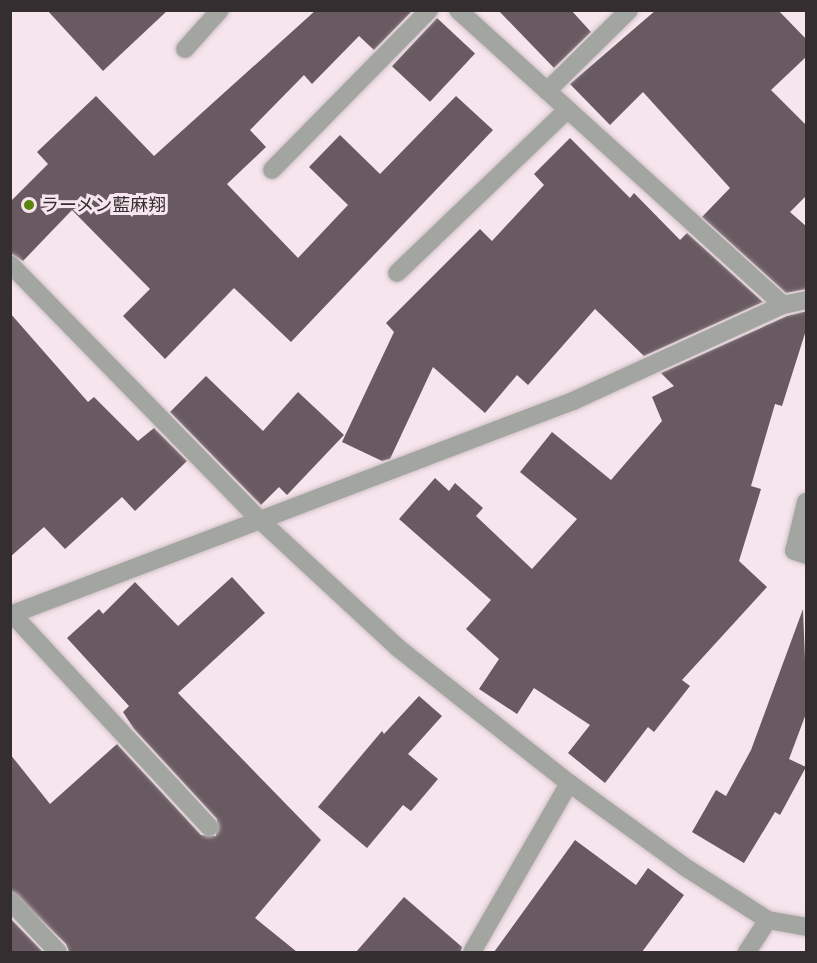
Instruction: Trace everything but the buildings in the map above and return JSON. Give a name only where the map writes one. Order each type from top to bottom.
[{"type":"street","points":[[185,49],[220,10]]},
{"type":"street","points":[[272,170],[429,10]]},
{"type":"street","points":[[458,10],[783,305]]},
{"type":"street","points":[[547,91],[628,10]]},
{"type":"street","points":[[397,273],[567,110]]},
{"type":"street","points":[[10,264],[262,522],[398,648],[568,783],[768,920],[807,927]]},
{"type":"street","points":[[209,827],[12,615],[262,522],[573,401],[783,305],[807,300]]},
{"type":"street","points":[[807,502],[794,550],[807,555]]},
{"type":"street","points":[[472,952],[568,783]]},
{"type":"street","points":[[10,901],[58,952]]},
{"type":"street","points":[[747,952],[768,920]]},
{"type":"place","name":"ラーメン藍麻翔","points":[[29,205]]}]
